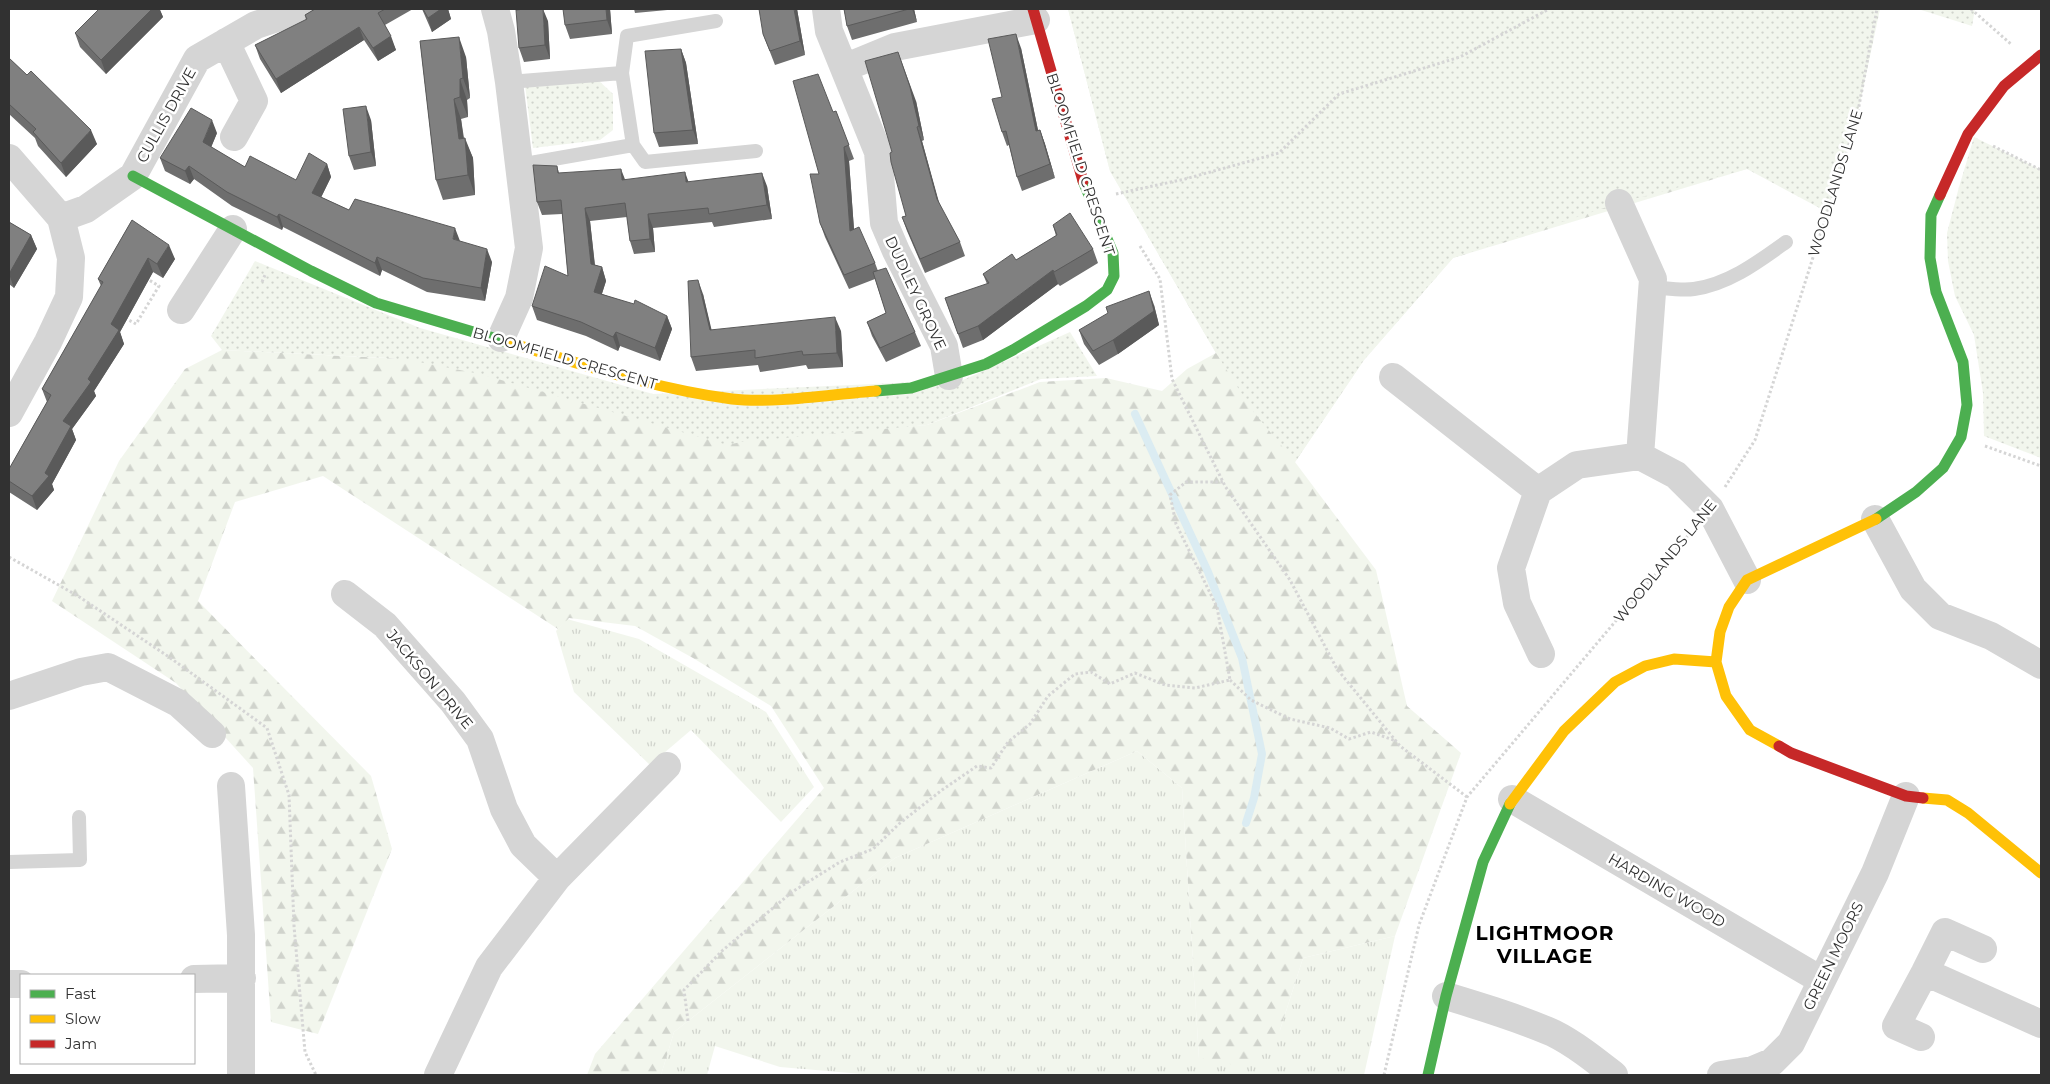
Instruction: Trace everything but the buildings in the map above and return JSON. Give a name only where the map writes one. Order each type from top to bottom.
[{"type":"street","name":"CULLIS DRIVE","points":[[61,218],[86,209],[132,176],[197,59],[226,42],[252,17],[304,9]]},
{"type":"street","points":[[495,9],[501,31],[509,82],[529,248],[519,298],[501,338]]},
{"type":"street","name":"DUDLEY GROVE","points":[[826,9],[829,31],[878,152],[884,223],[896,252],[944,346],[949,376]]},
{"type":"street","points":[[844,68],[895,47],[1034,14]]},
{"type":"street","name":"BLOOMFIELD CRESCENT","points":[[132,176],[376,303],[501,338],[639,381],[733,399],[777,399],[911,388],[986,364],[1086,306],[1107,290],[1114,276],[1113,252],[1084,182],[1034,14]]},
{"type":"street","points":[[226,42],[254,101],[234,137]]},
{"type":"street","points":[[2037,59],[2004,86],[1968,134],[1931,215],[1930,258],[1936,292],[1963,362],[1967,405],[1961,437],[1943,468],[1916,492],[1875,519],[1747,580],[1729,607],[1720,632],[1716,662],[1726,696],[1750,730],[1791,753],[1906,796],[1947,800],[1968,813],[2041,873]]},
{"type":"street","points":[[9,158],[61,218],[71,258],[69,297],[48,342],[9,413]]},
{"type":"street","points":[[1620,203],[1653,279],[1640,456]]},
{"type":"street","points":[[181,310],[232,229]]},
{"type":"street","points":[[1393,377],[1538,491]]},
{"type":"street","points":[[1541,654],[1517,603],[1512,568],[1538,491],[1577,465],[1640,456],[1676,474],[1710,509],[1747,580]]},
{"type":"street","points":[[1875,519],[1913,589],[1940,616],[1991,636],[2041,665]]},
{"type":"street","name":"JACKSON DRIVE","points":[[345,594],[384,625],[453,702],[480,739],[504,809],[523,845],[557,878]]},
{"type":"street","points":[[1428,1075],[1446,996],[1483,862],[1512,799],[1564,731],[1615,682],[1645,666],[1674,659],[1716,662]]},
{"type":"street","points":[[9,696],[81,672],[108,667],[178,703],[212,734]]},
{"type":"street","points":[[438,1075],[489,967],[557,878],[667,766]]},
{"type":"street","points":[[231,786],[241,935],[241,1075]]},
{"type":"street","name":"GREEN MOORS","points":[[1721,1075],[1753,1070],[1772,1062],[1791,1043],[1875,873],[1906,796]]},
{"type":"street","name":"HARDING WOOD","points":[[1512,799],[1821,980]]},
{"type":"street","points":[[1921,1037],[1896,1026],[1945,932],[1983,949]]},
{"type":"street","points":[[1925,972],[2041,1024]]},
{"type":"street","points":[[195,979],[242,978]]},
{"type":"street","points":[[1446,996],[1554,1034],[1592,1057],[1614,1075]]},
{"type":"lane","points":[[716,21],[627,36],[622,73],[633,145],[645,162],[756,151]]},
{"type":"lane","points":[[509,82],[622,73]]},
{"type":"lane","points":[[519,165],[633,145]]},
{"type":"lane","points":[[1652,287],[1693,289],[1711,285],[1748,269],[1786,242]]},
{"type":"lane","points":[[9,862],[80,860],[78,817]]},
{"type":"path","points":[[1111,196],[1186,179],[1279,153],[1339,94],[1460,57],[1549,9]]},
{"type":"path","name":"WOODLANDS LANE","points":[[1384,1075],[1419,925],[1468,797],[1710,509],[1755,440],[1856,122],[1877,9]]},
{"type":"path","points":[[1971,9],[2037,59]]},
{"type":"path","points":[[1968,134],[2041,170]]},
{"type":"path","points":[[1136,238],[1160,279],[1172,379],[1223,482],[1290,580],[1337,669],[1398,742],[1468,797]]},
{"type":"path","points":[[119,315],[136,324],[159,286],[149,280]]},
{"type":"path","points":[[1961,437],[2041,466]]},
{"type":"path","points":[[1223,482],[1186,482],[1170,495],[1176,524],[1217,607],[1230,680],[1251,700],[1290,719],[1330,728],[1350,739],[1371,732],[1398,742]]},
{"type":"path","points":[[688,1021],[684,990],[723,950],[792,892],[840,862],[873,849],[900,823],[942,790],[977,766],[991,768],[1008,742],[1030,724],[1048,696],[1074,674],[1091,672],[1110,684],[1135,673],[1165,684],[1195,688],[1230,680]]},
{"type":"green space","points":[[1068,9],[1823,183],[1747,169],[1453,258],[1364,360],[1295,462],[1376,570],[1407,706],[1461,753],[1395,936],[1303,958],[1280,1030],[1245,1067],[1199,1058],[1182,788],[1137,751],[895,858],[674,1032],[661,1075],[587,1075],[595,1054],[824,788],[771,706],[693,658],[635,626],[569,618],[558,629],[323,476],[235,502],[198,601],[371,776],[392,849],[318,1034],[271,1022],[253,768],[176,683],[52,601],[119,461],[185,369],[222,350],[424,360],[477,368],[725,440],[927,425],[1040,382],[1106,378],[1162,391],[1187,369],[1216,353],[1110,171]]},
{"type":"green space","points":[[1068,9],[1880,9],[1856,122],[1827,212],[1747,169],[1619,203],[1453,258],[1364,360],[1295,462],[1252,410],[1216,353],[1110,171]]},
{"type":"green space","points":[[1918,9],[1975,9],[1972,26]]},
{"type":"green space","points":[[598,80],[613,94],[613,130],[600,140],[533,148],[525,85]]},
{"type":"green space","points":[[1974,137],[2041,170],[2041,458],[1984,436],[1983,393],[1974,335],[1955,296],[1948,261],[1947,233]]},
{"type":"green space","points":[[255,261],[420,328],[653,394],[963,380],[1070,332],[1097,376],[1041,379],[927,425],[741,442],[727,445],[480,374],[414,361],[388,358],[222,350],[211,336]]},
{"type":"green space","points":[[567,619],[639,639],[766,712],[814,787],[781,822],[691,730],[650,765],[574,692],[556,631]]},
{"type":"green space","points":[[1137,751],[1182,788],[1199,1058],[1280,1030],[1303,958],[1395,936],[1364,1075],[874,1075],[780,1067],[715,1046],[707,1075],[661,1075],[674,1032],[895,858]]},
{"type":"waterway","points":[[1135,414],[1208,572],[1242,658],[1262,754],[1254,798],[1246,823]]},
{"type":"traffic: fast","points":[[133,176],[311,271],[376,303],[507,342]]},
{"type":"traffic: fast","points":[[876,391],[911,388],[986,364],[1086,306],[1107,290],[1114,276],[1113,253],[1083,181]]},
{"type":"traffic: fast","points":[[1876,519],[1916,492],[1943,468],[1961,437],[1967,405],[1963,362],[1936,292],[1930,258],[1931,215],[1940,195]]},
{"type":"traffic: fast","points":[[1428,1075],[1446,996],[1483,862],[1510,804]]},
{"type":"traffic: slow","points":[[507,342],[646,382],[703,395],[732,399],[785,399],[876,391]]},
{"type":"traffic: slow","points":[[1779,746],[1750,730],[1726,696],[1716,662],[1720,632],[1729,607],[1747,580],[1876,519]]},
{"type":"traffic: slow","points":[[1510,804],[1564,731],[1615,682],[1645,666],[1674,659],[1716,662]]},
{"type":"traffic: slow","points":[[1923,798],[1947,800],[1968,813],[2041,873]]},
{"type":"traffic: jam","points":[[1033,9],[1083,181]]},
{"type":"traffic: jam","points":[[1940,195],[1968,134],[2004,86],[2041,55]]},
{"type":"traffic: jam","points":[[1779,746],[1791,753],[1906,796],[1923,798]]},
{"type":"district","name":"LIGHTMOOR VILLAGE","points":[[1545,944]]}]
